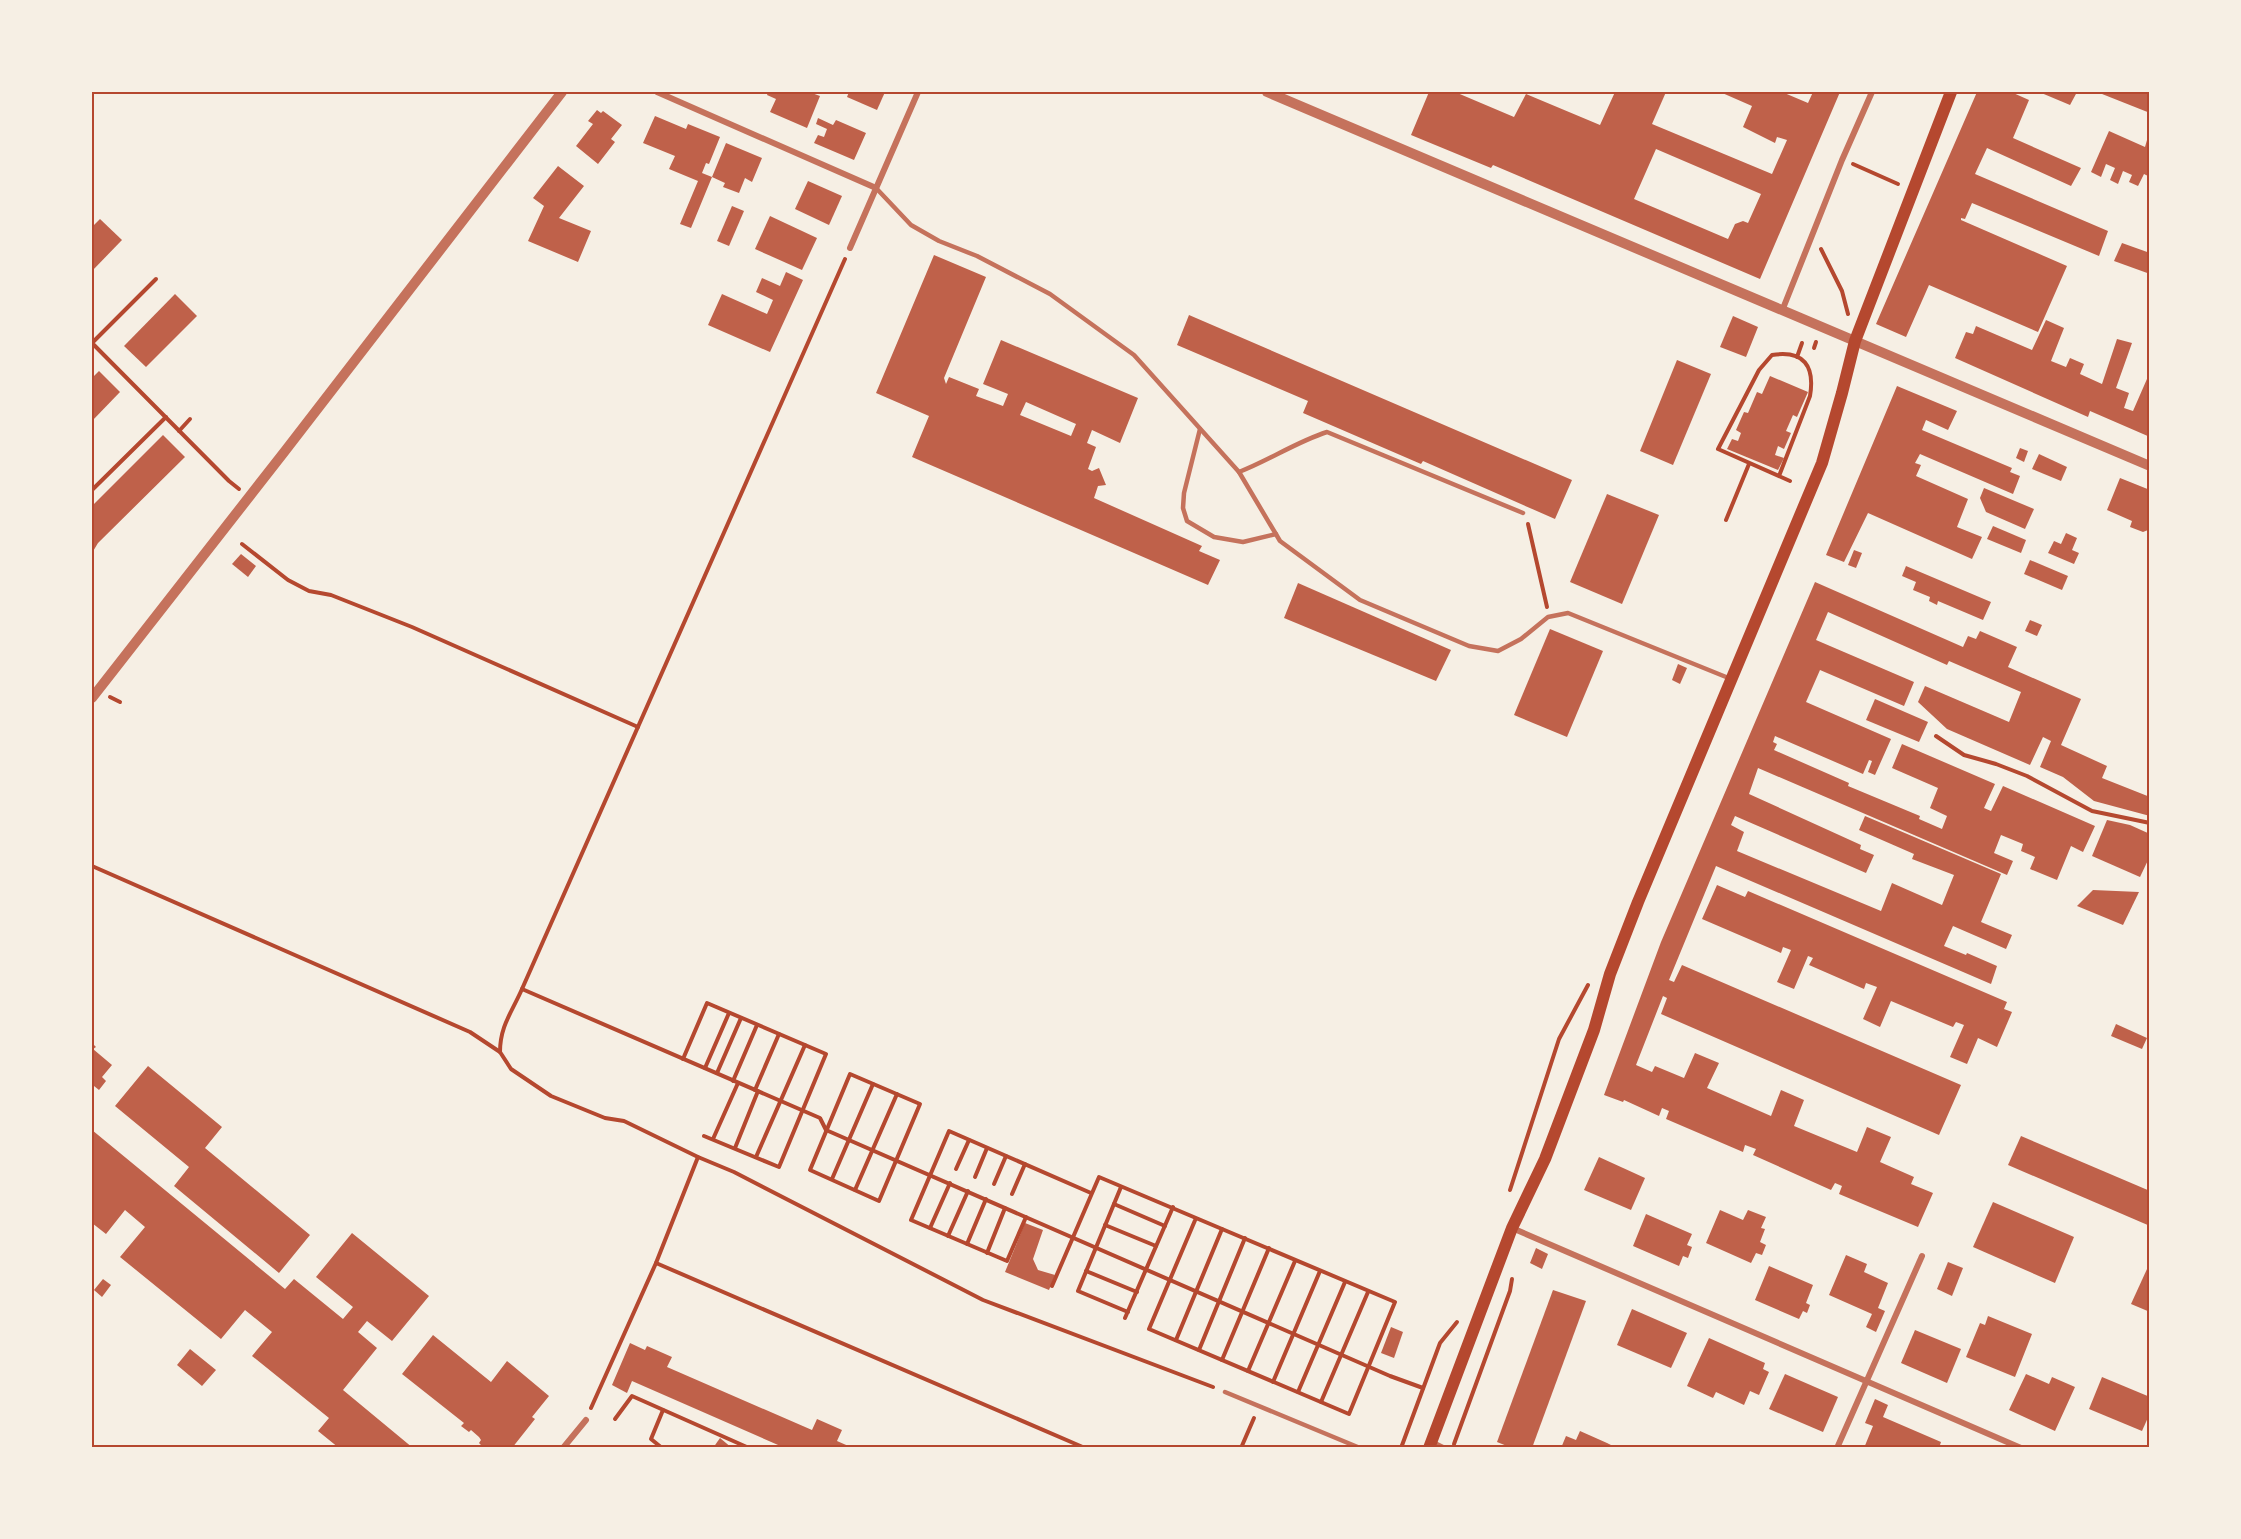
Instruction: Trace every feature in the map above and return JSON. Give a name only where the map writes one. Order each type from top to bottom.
[{"type":"main road","points":[[1434,1446],[1512,1228],[1545,1160],[1594,1030],[1610,974],[1638,902],[1822,463],[1854,341],[1951,92]]},
{"type":"street","points":[[92,698],[562,92]]},
{"type":"street","points":[[657,92],[876,188]]},
{"type":"street","points":[[850,248],[918,92]]},
{"type":"street","points":[[1267,92],[2150,466]]},
{"type":"street","points":[[1782,311],[1842,160],[1872,92]]},
{"type":"street","points":[[1512,1228],[2021,1448]]},
{"type":"street","points":[[1837,1448],[1922,1257]]},
{"type":"street","points":[[563,1448],[586,1420]]},
{"type":"lane","points":[[876,188],[911,225],[939,241],[977,256],[1050,294],[1134,355],[1239,472],[1280,542],[1360,600],[1469,646],[1498,651],[1521,639],[1548,616],[1568,613],[1731,679]]},
{"type":"lane","points":[[1200,429],[1184,493],[1183,508],[1187,521],[1214,537],[1243,542],[1276,534]]},
{"type":"lane","points":[[1239,472],[1264,463],[1306,439],[1327,432],[1523,513]]},
{"type":"lane","points":[[1225,1392],[1360,1448]]},
{"type":"path","points":[[1842,160],[1913,190]]},
{"type":"path","points":[[1819,244],[1842,291],[1854,341]]},
{"type":"path","points":[[500,1052],[500,1037],[850,248]]},
{"type":"path","points":[[156,279],[92,343],[229,481],[249,496]]},
{"type":"path","points":[[1814,348],[1816,342]]},
{"type":"path","points":[[1797,357],[1802,343]]},
{"type":"path","points":[[1779,476],[1810,396],[1812,385],[1808,365],[1797,357],[1784,354],[1772,356],[1759,370],[1718,449],[1790,482]]},
{"type":"path","points":[[92,490],[166,417]]},
{"type":"path","points":[[179,431],[190,419]]},
{"type":"path","points":[[1726,520],[1749,464]]},
{"type":"path","points":[[1523,513],[1529,526],[1548,616]]},
{"type":"path","points":[[242,544],[288,580],[309,591],[331,595],[411,627],[638,728]]},
{"type":"path","points":[[1936,736],[1964,755],[2027,776],[2092,811],[2150,823]]},
{"type":"path","points":[[92,866],[470,1032],[500,1052],[511,1069],[551,1096],[605,1118],[624,1121],[698,1157],[735,1172],[983,1300],[1225,1392]]},
{"type":"path","points":[[522,989],[820,1118],[826,1130],[1369,1367],[1423,1388]]},
{"type":"path","points":[[683,1059],[708,1003],[826,1054],[779,1167],[704,1136]]},
{"type":"path","points":[[705,1068],[729,1012]]},
{"type":"path","points":[[717,1073],[741,1018]]},
{"type":"path","points":[[713,1140],[758,1025]]},
{"type":"path","points":[[735,1148],[779,1034]]},
{"type":"path","points":[[1507,1197],[1559,1039]]},
{"type":"path","points":[[756,1157],[805,1045]]},
{"type":"path","points":[[850,1074],[873,1084],[921,1104],[879,1201],[810,1170],[850,1074]]},
{"type":"path","points":[[832,1179],[873,1084]]},
{"type":"path","points":[[855,1190],[897,1094]]},
{"type":"path","points":[[1026,1217],[1007,1262],[911,1220],[949,1131],[1091,1193]]},
{"type":"path","points":[[956,1169],[969,1140]]},
{"type":"path","points":[[975,1177],[987,1148]]},
{"type":"path","points":[[994,1184],[1006,1156]]},
{"type":"path","points":[[586,1420],[656,1263],[698,1157]]},
{"type":"path","points":[[1012,1194],[1025,1164]]},
{"type":"path","points":[[1052,1286],[1099,1177],[1395,1302],[1349,1414],[1149,1329],[1196,1218]]},
{"type":"path","points":[[930,1228],[950,1183]]},
{"type":"path","points":[[1121,1187],[1078,1291],[1128,1312]]},
{"type":"path","points":[[948,1236],[968,1191]]},
{"type":"path","points":[[968,1244],[986,1199]]},
{"type":"path","points":[[1114,1204],[1165,1226]]},
{"type":"path","points":[[987,1253],[1005,1208]]},
{"type":"path","points":[[1125,1318],[1173,1208]]},
{"type":"path","points":[[1105,1225],[1156,1246]]},
{"type":"path","points":[[1176,1340],[1222,1228]]},
{"type":"path","points":[[1199,1350],[1245,1238]]},
{"type":"path","points":[[1222,1360],[1269,1248]]},
{"type":"path","points":[[1248,1371],[1295,1261]]},
{"type":"path","points":[[656,1263],[1085,1448]]},
{"type":"path","points":[[1086,1271],[1137,1292]]},
{"type":"path","points":[[1273,1382],[1320,1271]]},
{"type":"path","points":[[1455,1441],[1510,1291],[1513,1275]]},
{"type":"path","points":[[1298,1392],[1345,1282]]},
{"type":"path","points":[[1321,1402],[1368,1292]]},
{"type":"path","points":[[1401,1448],[1440,1343],[1459,1318]]},
{"type":"path","points":[[615,1419],[632,1396],[749,1448]]},
{"type":"path","points":[[1241,1448],[1259,1405]]},
{"type":"path","points":[[662,1448],[651,1439],[663,1410]]},
{"type":"building","points":[[768,92],[809,92],[820,96],[807,128],[770,112],[776,99],[767,95]]},
{"type":"building","points":[[849,92],[885,92],[877,110],[847,97]]},
{"type":"building","points":[[1429,92],[1455,92],[1514,117],[1526,94],[1600,125],[1615,92],[1666,92],[1652,124],[1772,174],[1787,140],[1777,137],[1775,143],[1743,127],[1752,106],[1720,92],[1782,92],[1808,103],[1813,92],[1840,92],[1760,279],[1493,165],[1491,168],[1411,135]],"holes":[[[1656,149],[1761,194],[1748,223],[1743,221],[1735,224],[1728,239],[1634,199]]]},
{"type":"building","points":[[1977,92],[2011,92],[2029,100],[2013,138],[2081,168],[2071,186],[1987,148],[1975,174],[2108,231],[2099,256],[1972,203],[1965,219],[1961,218],[1961,220],[2067,266],[2038,332],[1929,285],[1906,337],[1876,324]]},
{"type":"building","points":[[2039,92],[2077,92],[2070,105]]},
{"type":"building","points":[[2097,92],[2150,92],[2150,113]]},
{"type":"building","points":[[597,110],[601,113],[603,111],[622,125],[611,139],[615,142],[598,164],[576,146],[593,124],[588,121]]},
{"type":"building","points":[[655,116],[686,129],[688,124],[720,137],[709,164],[706,163],[702,173],[712,177],[691,228],[680,224],[698,181],[669,169],[675,156],[643,143]]},
{"type":"building","points":[[818,118],[833,125],[836,120],[866,133],[854,160],[814,143],[818,135],[824,137],[827,129],[816,124]]},
{"type":"building","points":[[2109,131],[2145,147],[2147,140],[2150,141],[2150,177],[2144,174],[2138,186],[2129,182],[2132,175],[2123,171],[2118,184],[2110,180],[2115,168],[2106,164],[2101,177],[2091,172]]},
{"type":"building","points":[[726,143],[762,158],[752,182],[745,178],[739,193],[723,187],[725,183],[712,177]]},
{"type":"building","points":[[558,166],[584,186],[559,218],[591,231],[578,262],[528,241],[544,206],[533,198]]},
{"type":"building","points":[[808,181],[842,196],[829,225],[795,209]]},
{"type":"building","points":[[732,206],[744,211],[729,246],[717,241]]},
{"type":"building","points":[[770,216],[817,238],[802,270],[755,249]]},
{"type":"building","points":[[100,219],[122,240],[92,271],[92,227]]},
{"type":"building","points":[[2122,243],[2150,253],[2150,274],[2114,261]]},
{"type":"building","points":[[934,255],[986,277],[944,378],[946,384],[949,377],[979,389],[976,396],[1003,406],[1008,394],[983,384],[1001,340],[1138,398],[1120,443],[1092,430],[1087,443],[1096,447],[1088,469],[1092,471],[1099,468],[1106,485],[1098,486],[1094,498],[1202,546],[1199,551],[1220,560],[1208,585],[912,457],[929,416],[876,393]],"holes":[[[1026,402],[1076,424],[1071,436],[1020,415]]]},
{"type":"building","points":[[786,272],[803,280],[770,352],[708,325],[722,294],[767,314],[773,300],[756,292],[762,278],[780,286]]},
{"type":"building","points":[[175,294],[197,316],[146,367],[124,346]]},
{"type":"building","points":[[1189,315],[1572,480],[1555,519],[1423,461],[1421,464],[1303,413],[1308,401],[1177,345]]},
{"type":"building","points":[[1733,316],[1758,327],[1746,357],[1720,347]]},
{"type":"building","points":[[2046,320],[2064,328],[2051,361],[2066,367],[2070,358],[2084,364],[2080,374],[2102,384],[2117,339],[2132,343],[2116,388],[2129,393],[2124,408],[2133,411],[2150,372],[2150,437],[2090,411],[2088,417],[1955,358],[1966,332],[1973,334],[1976,326],[2032,350]]},
{"type":"building","points":[[1677,360],[1711,374],[1673,465],[1640,451]]},
{"type":"building","points":[[99,371],[120,392],[92,421],[92,378]]},
{"type":"building","points":[[1770,376],[1808,392],[1797,417],[1793,415],[1786,431],[1791,433],[1784,449],[1778,446],[1775,455],[1784,458],[1778,470],[1727,449],[1732,439],[1738,441],[1741,433],[1736,430],[1744,412],[1748,413],[1757,392],[1762,394]]},
{"type":"building","points":[[1897,386],[1957,411],[1948,430],[1926,420],[1922,430],[2012,468],[2010,472],[2020,476],[2013,494],[1920,454],[1915,463],[1921,465],[1916,476],[1968,499],[1957,527],[1982,537],[1972,559],[1868,513],[1844,562],[1826,555]]},
{"type":"building","points":[[163,435],[185,457],[98,543],[92,553],[92,506]]},
{"type":"building","points":[[2020,448],[2028,451],[2024,462],[2016,458]]},
{"type":"building","points":[[2039,454],[2067,467],[2061,481],[2032,469]]},
{"type":"building","points":[[2120,478],[2150,490],[2148,530],[2143,532],[2130,527],[2132,521],[2107,510]]},
{"type":"building","points":[[1984,488],[2034,509],[2025,529],[1986,512],[1980,498]]},
{"type":"building","points":[[1607,494],[1659,515],[1622,604],[1570,582]]},
{"type":"building","points":[[1993,526],[2026,540],[2021,553],[1987,539]]},
{"type":"building","points":[[2066,533],[2077,538],[2072,550],[2079,553],[2074,564],[2048,553],[2054,541],[2061,544]]},
{"type":"building","points":[[1854,550],[1862,553],[1856,568],[1848,565]]},
{"type":"building","points":[[241,554],[256,566],[248,577],[232,564]]},
{"type":"building","points":[[2030,560],[2068,576],[2062,590],[2024,574]]},
{"type":"building","points":[[1906,566],[1991,602],[1983,620],[1938,601],[1937,605],[1929,601],[1930,597],[1913,590],[1916,582],[1902,576]]},
{"type":"building","points":[[1815,582],[1963,647],[1968,636],[1976,639],[1980,631],[2017,647],[2008,667],[2081,699],[2061,745],[2107,766],[2102,778],[2150,797],[2150,816],[2094,801],[2063,777],[2040,767],[2051,741],[2043,737],[2030,765],[1947,729],[1918,702],[1925,686],[2009,722],[2021,692],[1949,661],[1947,665],[1828,612],[1816,640],[1914,682],[1904,706],[1820,670],[1806,702],[1891,739],[1875,775],[1868,772],[1872,761],[1869,760],[1863,774],[1775,736],[1773,742],[1777,744],[1774,750],[1849,783],[1848,786],[1920,816],[1919,819],[1942,829],[1947,816],[1930,808],[1938,788],[1892,768],[1902,744],[1995,784],[1984,808],[1991,811],[2003,786],[2095,826],[2083,852],[2071,846],[2057,880],[2030,869],[2035,857],[2021,851],[2023,844],[2001,835],[1994,853],[2013,861],[2007,875],[1758,768],[1749,794],[1861,845],[1860,849],[1874,855],[1866,873],[1735,816],[1731,825],[1744,832],[1737,851],[1881,911],[1892,883],[1942,905],[1954,875],[1912,859],[1914,854],[1859,830],[1865,816],[2001,874],[1981,922],[2012,935],[2006,949],[1953,926],[1944,946],[1997,966],[1991,984],[1716,866],[1669,980],[1674,982],[1682,965],[1961,1085],[1939,1135],[1661,1014],[1667,998],[1663,996],[1636,1065],[1652,1072],[1655,1066],[1684,1078],[1695,1053],[1719,1063],[1707,1088],[1771,1116],[1781,1090],[1804,1100],[1794,1126],[1857,1152],[1867,1127],[1891,1137],[1880,1162],[1914,1177],[1911,1184],[1933,1193],[1918,1227],[1839,1194],[1842,1186],[1835,1183],[1831,1190],[1753,1155],[1756,1149],[1745,1145],[1743,1152],[1666,1119],[1669,1111],[1662,1108],[1659,1116],[1624,1100],[1623,1102],[1604,1095],[1661,942]]},
{"type":"building","points":[[1298,583],[1451,650],[1436,681],[1284,618]]},
{"type":"building","points":[[2030,620],[2042,625],[2037,636],[2025,631]]},
{"type":"building","points":[[1550,629],[1603,651],[1567,737],[1514,715]]},
{"type":"building","points":[[1678,664],[1687,668],[1680,684],[1672,680]]},
{"type":"building","points":[[1875,699],[1928,722],[1919,742],[1866,720]]},
{"type":"building","points":[[2107,820],[2130,825],[2150,834],[2150,856],[2140,877],[2092,856]]},
{"type":"building","points":[[1717,885],[1745,897],[1748,891],[2007,1002],[2004,1009],[2012,1012],[1997,1047],[1978,1038],[1967,1064],[1950,1057],[1964,1025],[1956,1022],[1953,1027],[1891,1001],[1880,1027],[1863,1019],[1877,987],[1866,983],[1864,989],[1809,965],[1813,958],[1808,956],[1794,989],[1777,982],[1791,950],[1783,947],[1781,953],[1702,919]]},
{"type":"building","points":[[2093,890],[2139,892],[2123,925],[2077,906]]},
{"type":"building","points":[[2116,1024],[2147,1038],[2142,1049],[2111,1036]]},
{"type":"building","points":[[92,1043],[96,1047],[93,1049],[112,1065],[102,1077],[106,1081],[99,1090],[94,1086],[92,1089]]},
{"type":"building","points":[[148,1066],[222,1127],[205,1148],[310,1235],[279,1273],[174,1186],[189,1167],[115,1106]]},
{"type":"building","points":[[92,1130],[285,1289],[294,1279],[343,1319],[353,1307],[316,1277],[352,1233],[429,1296],[392,1341],[367,1321],[358,1332],[377,1348],[343,1390],[413,1448],[339,1448],[318,1431],[329,1418],[252,1356],[272,1332],[245,1310],[221,1339],[120,1257],[145,1227],[125,1210],[106,1234],[92,1223]]},
{"type":"building","points":[[2021,1136],[2150,1191],[2150,1226],[2008,1165]]},
{"type":"building","points":[[1599,1157],[1645,1178],[1631,1210],[1584,1190]]},
{"type":"building","points":[[1993,1202],[2074,1237],[2055,1283],[1973,1247]]},
{"type":"building","points":[[1720,1210],[1743,1220],[1748,1210],[1766,1217],[1761,1228],[1765,1229],[1760,1242],[1766,1245],[1762,1255],[1756,1253],[1751,1263],[1706,1243]]},
{"type":"building","points":[[1646,1214],[1692,1234],[1687,1245],[1692,1247],[1688,1258],[1683,1256],[1679,1266],[1633,1246]]},
{"type":"building","points":[[1025,1223],[1043,1230],[1033,1259],[1038,1270],[1055,1275],[1049,1290],[1005,1272]]},
{"type":"building","points":[[1536,1248],[1548,1254],[1542,1269],[1530,1263]]},
{"type":"building","points":[[1846,1255],[1867,1264],[1864,1272],[1888,1283],[1878,1308],[1885,1311],[1876,1332],[1866,1327],[1872,1314],[1829,1295]]},
{"type":"building","points":[[1948,1262],[1963,1268],[1952,1296],[1937,1289]]},
{"type":"building","points":[[1769,1266],[1813,1285],[1806,1303],[1810,1305],[1807,1313],[1803,1311],[1799,1319],[1755,1300]]},
{"type":"building","points":[[2147,1269],[2150,1270],[2150,1312],[2131,1304]]},
{"type":"building","points":[[103,1279],[111,1285],[102,1297],[94,1290]]},
{"type":"building","points":[[1553,1290],[1586,1301],[1532,1448],[1512,1448],[1497,1442]]},
{"type":"building","points":[[1632,1309],[1687,1333],[1671,1368],[1617,1345]]},
{"type":"building","points":[[1988,1316],[2032,1334],[2015,1377],[1966,1357],[1980,1323],[1985,1325]]},
{"type":"building","points":[[1391,1327],[1403,1332],[1394,1358],[1381,1353]]},
{"type":"building","points":[[1915,1330],[1961,1349],[1947,1383],[1901,1363]]},
{"type":"building","points":[[433,1335],[491,1382],[507,1361],[549,1396],[532,1417],[535,1419],[512,1448],[484,1448],[479,1443],[481,1440],[479,1437],[471,1430],[469,1432],[461,1426],[464,1423],[402,1374]]},
{"type":"building","points":[[1709,1338],[1765,1363],[1763,1369],[1769,1372],[1759,1395],[1750,1391],[1744,1405],[1716,1392],[1713,1398],[1687,1386]]},
{"type":"building","points":[[630,1343],[645,1350],[647,1346],[672,1357],[667,1367],[812,1430],[817,1419],[842,1430],[837,1441],[853,1448],[785,1448],[632,1381],[627,1393],[612,1385]]},
{"type":"building","points":[[190,1349],[216,1370],[202,1386],[177,1365]]},
{"type":"building","points":[[1785,1374],[1838,1397],[1823,1432],[1769,1409]]},
{"type":"building","points":[[2026,1374],[2049,1384],[2052,1377],[2075,1387],[2055,1431],[2009,1410]]},
{"type":"building","points":[[2102,1377],[2150,1397],[2150,1413],[2142,1431],[2089,1409]]},
{"type":"building","points":[[1875,1399],[1888,1405],[1883,1417],[1941,1442],[1939,1448],[1864,1448],[1873,1426],[1865,1423]]},
{"type":"building","points":[[1580,1431],[1617,1448],[1561,1448],[1566,1436],[1576,1440]]},
{"type":"building","points":[[720,1438],[732,1448],[713,1448]]}]
